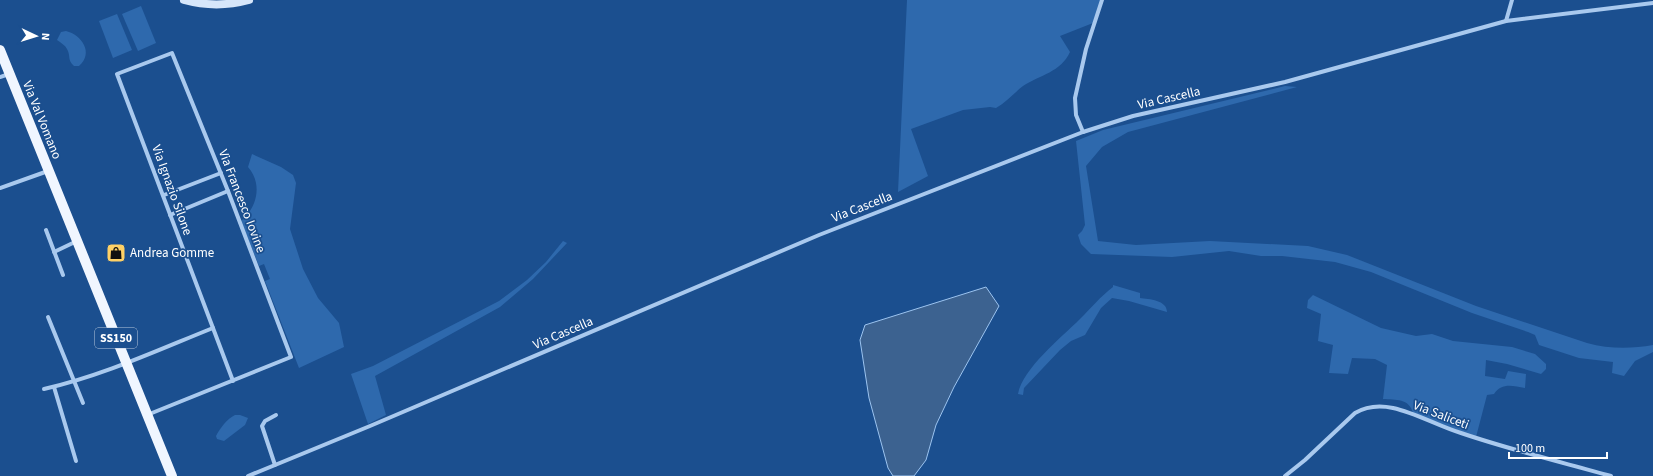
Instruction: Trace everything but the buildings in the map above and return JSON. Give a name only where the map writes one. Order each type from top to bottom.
[{"type":"main road","name":"Via Val Vomano","points":[[0,50],[5,76],[49,170],[77,241]]},
{"type":"main road","name":"SS150","points":[[77,241],[172,476]]},
{"type":"street","points":[[184,0],[202,4],[219,5],[249,0]]},
{"type":"street","points":[[1083,132],[1076,115],[1075,98],[1086,50],[1102,0]]},
{"type":"street","points":[[1506,21],[1512,0]]},
{"type":"street","name":"Via Cascella","points":[[248,476],[370,426],[819,235],[1083,132],[1133,116],[1285,82],[1506,21],[1653,3]]},
{"type":"street","name":"Via Ignazio Silone","points":[[172,53],[117,74],[234,381]]},
{"type":"street","name":"Via Francesco Iovine","points":[[172,53],[221,173],[291,357],[234,381]]},
{"type":"street","points":[[0,188],[49,170]]},
{"type":"street","points":[[164,195],[221,173]]},
{"type":"street","points":[[170,215],[228,191]]},
{"type":"street","points":[[46,230],[63,275]]},
{"type":"street","points":[[54,252],[77,241]]},
{"type":"street","points":[[48,317],[83,403]]},
{"type":"street","points":[[44,389],[74,381],[126,363],[213,328]]},
{"type":"street","points":[[147,416],[234,381]]},
{"type":"street","points":[[54,386],[76,461]]},
{"type":"street","name":"Via Saliceti","points":[[1285,476],[1305,460],[1355,413],[1364,408],[1381,406],[1406,412],[1488,442],[1611,476]]},
{"type":"street","points":[[275,465],[262,426],[265,421],[276,415]]},
{"type":"shaded area","points":[[907,0],[1101,0],[1093,23],[1060,36],[1070,52],[1066,59],[1056,69],[1023,86],[996,108],[990,107],[963,110],[911,129],[928,176],[898,192]]},
{"type":"shaded area","points":[[141,6],[156,43],[138,51],[122,14]]},
{"type":"shaded area","points":[[117,14],[132,50],[113,58],[99,21]]},
{"type":"shaded area","points":[[66,31],[77,36],[81,40],[86,50],[86,56],[79,66],[74,66],[72,64],[68,51],[63,44],[57,40],[61,32]]},
{"type":"shaded area","points":[[1285,86],[1297,87],[1128,132],[1102,147],[1086,166],[1098,241],[1136,245],[1210,241],[1308,246],[1347,255],[1476,306],[1587,343],[1620,348],[1653,345],[1653,352],[1635,361],[1624,376],[1612,373],[1613,362],[1579,358],[1539,345],[1535,335],[1528,332],[1472,313],[1371,272],[1335,262],[1282,256],[1261,256],[1229,251],[1172,257],[1091,254],[1081,244],[1078,235],[1085,225],[1076,141],[1103,130]]},
{"type":"shaded area","points":[[252,154],[281,167],[293,175],[296,183],[290,229],[303,269],[318,298],[339,323],[344,347],[299,368],[265,281],[270,279],[264,264],[259,266],[241,221],[247,216],[256,196],[257,188],[253,174],[248,167]]},
{"type":"shaded area","points":[[563,241],[567,243],[533,279],[500,307],[375,376],[386,415],[368,424],[351,374],[373,366],[499,301],[527,280],[546,262]]},
{"type":"shaded area","points":[[1113,285],[1140,293],[1140,298],[1161,303],[1166,308],[1167,312],[1129,301],[1112,298],[1101,308],[1085,335],[1071,341],[1060,350],[1024,388],[1023,395],[1018,394],[1021,384],[1035,364],[1053,344],[1113,287]]},
{"type":"shaded area","points":[[986,287],[999,306],[954,387],[936,425],[926,460],[914,476],[893,476],[888,468],[869,398],[860,340],[865,325]]},
{"type":"shaded area","points":[[1313,295],[1381,328],[1416,336],[1432,334],[1453,341],[1512,347],[1535,354],[1546,364],[1546,369],[1541,374],[1507,364],[1486,360],[1485,376],[1505,379],[1508,371],[1526,374],[1525,388],[1504,386],[1497,390],[1494,394],[1487,395],[1476,437],[1413,413],[1411,408],[1405,402],[1383,399],[1387,365],[1375,359],[1352,358],[1348,374],[1329,373],[1333,345],[1318,341],[1321,314],[1307,308],[1308,300]]},
{"type":"shaded area","points":[[235,415],[248,418],[245,425],[224,441],[217,439],[216,436],[222,427]]},
{"type":"place","name":"Andrea Gomme","points":[[116,253]]}]
